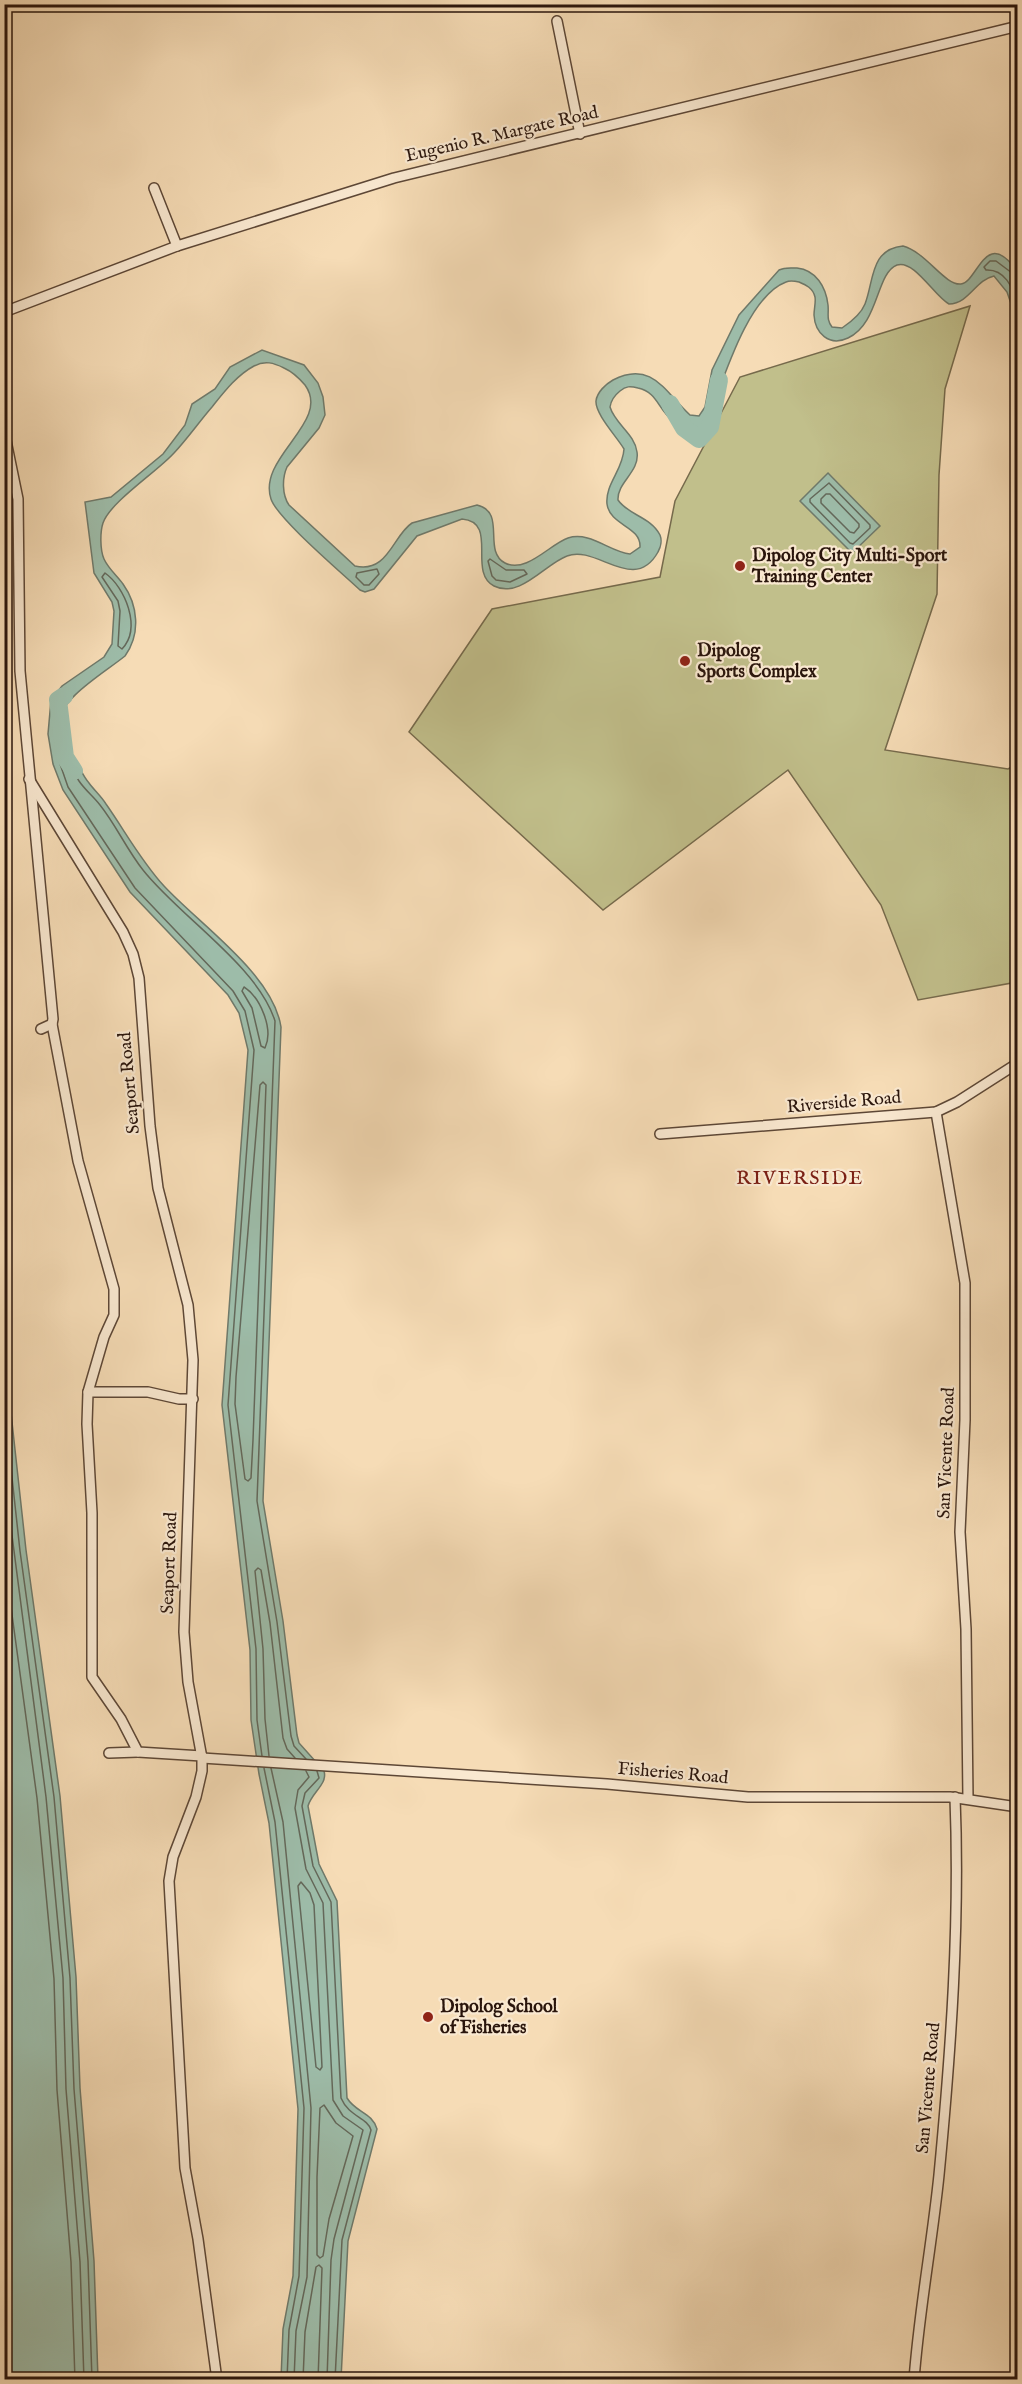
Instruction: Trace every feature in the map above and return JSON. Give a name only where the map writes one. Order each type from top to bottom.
[{"type":"street","points":[[557,21],[580,134]]},
{"type":"street","name":"Eugenio R. Margate Road","points":[[4,312],[177,246],[394,178],[1017,26]]},
{"type":"street","points":[[154,188],[177,246]]},
{"type":"street","name":"Seaport Road","points":[[4,431],[18,499],[20,670],[29,778],[123,932],[133,954],[139,978],[150,1126],[158,1188],[188,1305],[193,1360],[193,1399],[184,1632],[188,1682],[202,1757],[200,1782],[173,1857],[169,1881],[185,2168],[198,2239],[217,2379]]},
{"type":"street","points":[[29,778],[52,1024],[78,1161],[114,1289],[114,1315],[104,1336],[88,1392],[87,1424],[92,1513],[92,1677],[121,1719],[138,1752]]},
{"type":"street","points":[[41,1029],[52,1024]]},
{"type":"street","name":"Riverside Road","points":[[660,1134],[936,1112],[957,1102],[1017,1063]]},
{"type":"street","name":"San Vicente Road","points":[[936,1112],[965,1283],[965,1420],[960,1532],[966,1629],[968,1799]]},
{"type":"street","points":[[88,1392],[148,1392],[179,1399],[193,1399]]},
{"type":"street","name":"Fisheries Road","points":[[109,1753],[138,1752],[231,1761],[325,1765],[748,1797],[955,1797],[1017,1807]]},
{"type":"street","name":"San Vicente Road","points":[[914,2379],[939,2175],[952,2006],[957,1868],[955,1797]]},
{"type":"shaded area","name":"Dipolog Sports Complex","points":[[970,306],[945,389],[939,475],[937,594],[885,750],[1008,769],[1017,764],[1017,982],[918,1000],[881,905],[788,770],[603,910],[409,732],[492,609],[660,577],[675,501],[740,377]]},
{"type":"water","points":[[903,246],[920,255],[948,280],[961,284],[967,281],[983,260],[990,255],[997,254],[1006,259],[1017,271],[1017,321],[1007,292],[994,276],[987,278],[962,300],[949,304],[917,273],[904,265],[897,265],[885,278],[866,322],[848,338],[835,341],[824,337],[817,327],[813,291],[799,282],[789,281],[772,291],[747,323],[728,365],[707,422],[699,429],[685,427],[672,420],[653,397],[644,390],[633,387],[622,389],[612,400],[610,407],[616,419],[633,440],[637,459],[621,488],[618,500],[651,524],[661,539],[658,552],[648,564],[638,569],[614,566],[590,556],[578,554],[559,560],[523,584],[504,589],[494,586],[486,579],[479,529],[473,522],[462,519],[417,536],[374,589],[365,592],[360,590],[297,532],[271,499],[270,484],[274,469],[309,413],[311,399],[305,385],[296,375],[269,363],[254,366],[236,379],[174,453],[124,496],[103,523],[101,541],[104,559],[123,584],[132,601],[136,620],[134,638],[125,656],[84,687],[66,706],[56,726],[57,737],[164,886],[250,969],[275,1007],[281,1027],[263,1501],[283,1621],[297,1735],[299,1743],[324,1771],[325,1776],[308,1806],[319,1864],[337,1901],[347,2098],[375,2123],[377,2129],[348,2241],[341,2379],[281,2379],[283,2329],[293,2276],[298,2109],[269,1823],[251,1720],[250,1650],[222,1405],[248,1050],[239,1013],[228,995],[130,892],[63,790],[53,764],[48,734],[51,700],[62,686],[104,657],[112,644],[114,611],[112,602],[94,573],[85,502],[111,497],[163,454],[185,425],[192,404],[215,389],[230,367],[262,350],[304,365],[318,383],[323,397],[325,415],[319,428],[287,467],[284,491],[289,505],[355,566],[366,567],[383,559],[412,523],[477,505],[486,509],[491,515],[495,550],[498,557],[505,563],[521,565],[538,557],[561,541],[576,537],[592,539],[630,554],[640,547],[639,540],[631,530],[614,517],[607,504],[609,490],[621,464],[624,449],[599,412],[596,401],[602,389],[613,380],[639,374],[658,382],[690,415],[699,416],[705,407],[712,370],[739,315],[779,270],[804,269],[815,276],[825,292],[830,324],[832,327],[842,328],[863,308],[875,268],[884,253],[892,248]]},
{"type":"water","points":[[828,473],[880,526],[852,553],[800,501]]},
{"type":"water","points":[[4,1349],[26,1550],[60,1796],[76,1977],[80,2088],[94,2261],[98,2379],[5,2379]]},
{"type":"waterway","points":[[670,404],[684,428],[699,439],[710,427],[719,380]]},
{"type":"waterway","points":[[64,696],[58,700],[65,757],[74,771]]},
{"type":"place","name":"Dipolog City Multi-Sport Training Center","points":[[740,566]]},
{"type":"place","name":"Dipolog Sports Complex","points":[[685,661]]},
{"type":"place","name":"Dipolog School of Fisheries","points":[[428,2017]]},
{"type":"district","name":"RIVERSIDE","points":[[800,1178]]}]
